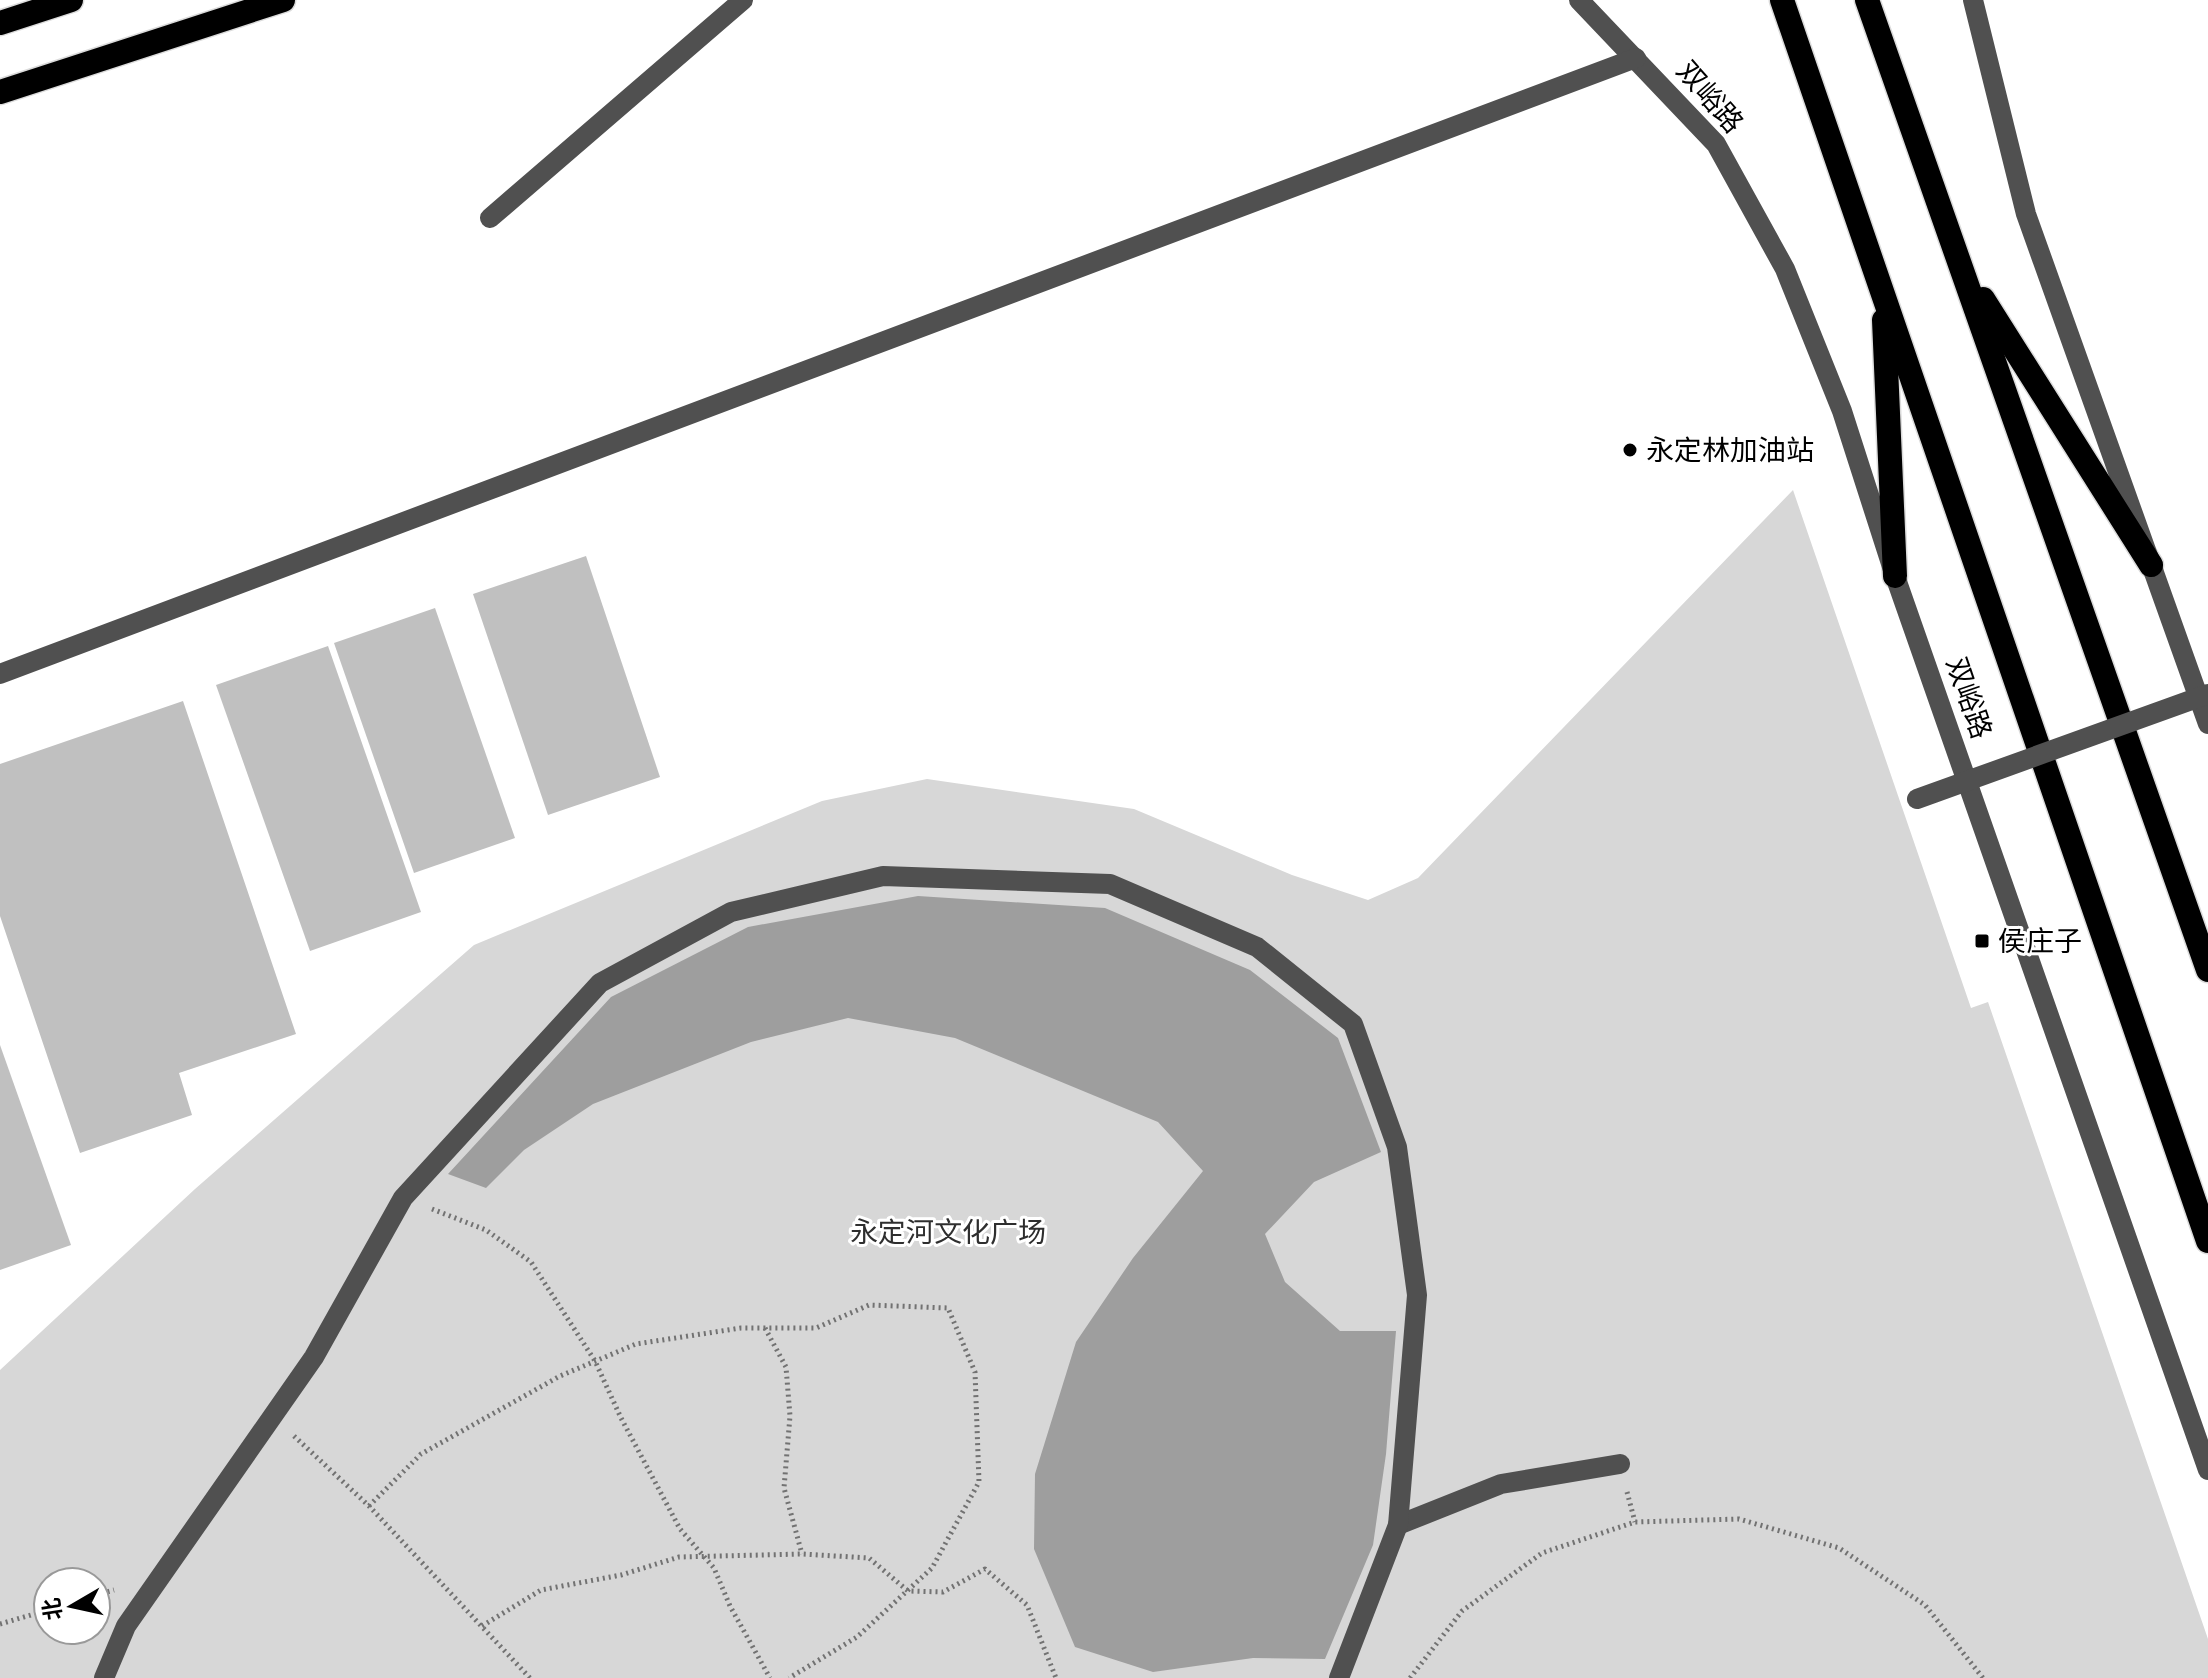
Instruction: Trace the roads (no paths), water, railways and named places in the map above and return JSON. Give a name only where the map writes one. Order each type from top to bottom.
[{"type":"highway","points":[[0,23],[71,0]]},
{"type":"highway","points":[[0,92],[283,0]]},
{"type":"highway","name":"双峪路","points":[[1782,0],[2208,1241]]},
{"type":"highway","points":[[1867,0],[2208,970]]},
{"type":"highway","points":[[1960,263],[2151,565]]},
{"type":"highway","points":[[1883,294],[1895,576]]},
{"type":"street","points":[[490,218],[743,0]]},
{"type":"street","name":"双峪路","points":[[1579,0],[1716,144],[1785,269],[1842,411],[1895,576],[2208,1470]]},
{"type":"street","points":[[1973,0],[2026,214],[2208,724]]},
{"type":"street","points":[[0,674],[1636,58]]},
{"type":"street","points":[[1917,799],[2208,694]]},
{"type":"street","points":[[104,1678],[126,1626],[314,1357],[403,1198],[600,983],[731,912],[883,876],[1110,884],[1257,947],[1353,1024],[1397,1147],[1417,1295],[1398,1525],[1339,1678]]},
{"type":"street","points":[[1398,1525],[1501,1484],[1620,1464]]},
{"type":"place","name":"永定林加油站","points":[[1630,450]]},
{"type":"place","name":"侯庄子","points":[[1982,941]]},
{"type":"park label","name":"永定河文化广场","points":[[948,1232]]}]
